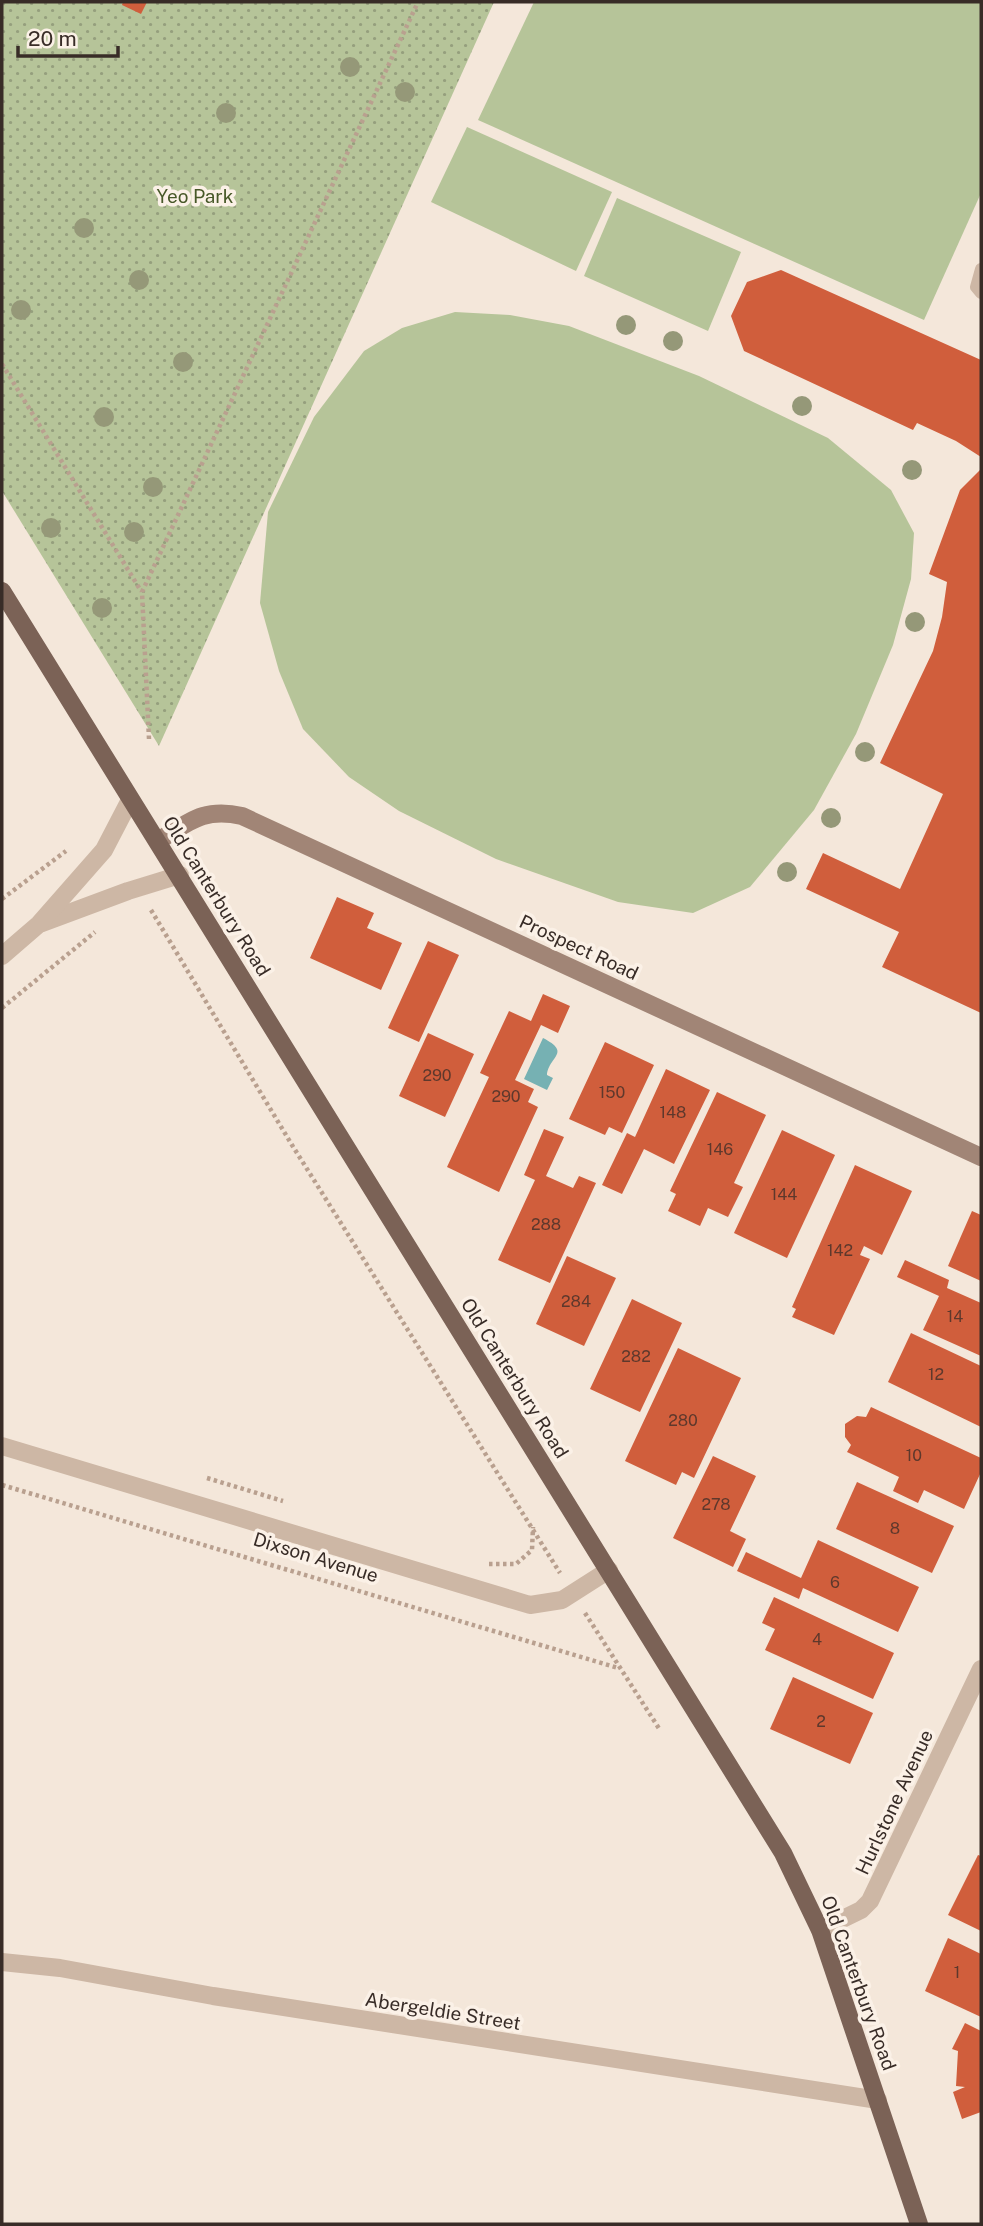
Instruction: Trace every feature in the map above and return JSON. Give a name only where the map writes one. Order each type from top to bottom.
[{"type":"main road","name":"Old Canterbury Road","points":[[2,590],[776,1843],[820,1930],[919,2224]]},
{"type":"street","points":[[2,956],[39,925],[104,850],[130,800]]},
{"type":"street","name":"Prospect Road","points":[[158,841],[205,813],[224,811],[242,816],[981,1157]]},
{"type":"street","points":[[39,925],[180,875]]},
{"type":"street","name":"Dixson Avenue","points":[[2,1446],[496,1597],[530,1605],[562,1600],[609,1570]]},
{"type":"street","name":"Hurlstone Avenue","points":[[820,1930],[861,1910],[870,1901],[981,1669]]},
{"type":"street","name":"Abergeldie Street","points":[[2,1962],[60,1968],[213,1996],[878,2100]]},
{"type":"lane","points":[[981,269],[976,287],[981,293]]},
{"type":"path","points":[[149,738],[142,592],[418,2]]},
{"type":"path","points":[[2,364],[142,592]]},
{"type":"path","points":[[2,898],[68,850]]},
{"type":"path","points":[[139,914],[150,909],[292,1145],[533,1527],[618,1668],[660,1730]]},
{"type":"path","points":[[2,1008],[96,931],[107,927]]},
{"type":"path","name":"Dixson Avenue","points":[[2,1485],[618,1668]]},
{"type":"path","points":[[242,1488],[294,1504]]},
{"type":"path","points":[[488,1564],[516,1564],[532,1550],[533,1527]]},
{"type":"green space","name":"Yeo Park","points":[[2,2],[494,2],[159,746],[2,491]]},
{"type":"green space","points":[[534,2],[981,2],[981,193],[924,320],[478,120]]},
{"type":"green space","points":[[467,127],[612,192],[576,271],[431,202]]},
{"type":"green space","points":[[617,198],[741,252],[708,331],[584,276]]},
{"type":"green space","points":[[455,312],[510,315],[569,326],[699,376],[828,438],[891,490],[914,533],[911,579],[893,645],[856,734],[814,810],[750,887],[693,913],[618,902],[496,859],[399,811],[349,777],[303,729],[279,671],[260,603],[268,512],[314,417],[364,351],[402,328]]},
{"type":"water","points":[[543,1038],[552,1043],[558,1051],[547,1075],[553,1078],[547,1090],[524,1079]]},
{"type":"building","points":[[123,2],[147,2],[141,14],[122,5]]},
{"type":"building","points":[[781,270],[981,360],[981,457],[956,441],[917,423],[913,430],[744,351],[731,316],[747,282]]},
{"type":"building","points":[[981,469],[981,1013],[882,967],[899,932],[806,889],[823,853],[900,889],[943,794],[880,763],[933,651],[942,617],[947,582],[929,574],[960,490]]},
{"type":"building","points":[[337,897],[374,913],[367,928],[402,943],[381,990],[310,958]]},
{"type":"building","points":[[428,941],[459,955],[419,1042],[388,1028]]},
{"type":"building","points":[[543,994],[570,1006],[558,1033],[541,1025],[515,1080],[534,1089],[528,1102],[538,1107],[499,1192],[447,1167],[489,1077],[480,1073],[509,1011],[531,1021]]},
{"type":"building","points":[[428,1033],[474,1054],[445,1117],[399,1096]]},
{"type":"building","points":[[605,1042],[654,1065],[622,1133],[609,1127],[605,1135],[569,1119]]},
{"type":"building","points":[[666,1069],[710,1090],[674,1164],[644,1149],[622,1194],[602,1185],[627,1133],[635,1137]]},
{"type":"building","points":[[717,1092],[766,1115],[734,1183],[743,1187],[728,1217],[708,1208],[700,1226],[668,1211],[676,1194],[670,1191]]},
{"type":"building","points":[[544,1129],[564,1137],[546,1176],[573,1188],[579,1176],[596,1183],[550,1283],[498,1260],[535,1180],[524,1175]]},
{"type":"building","points":[[782,1130],[835,1155],[787,1258],[734,1233]]},
{"type":"building","points":[[855,1165],[912,1191],[882,1255],[864,1246],[860,1255],[870,1259],[834,1335],[792,1317],[796,1309],[792,1307]]},
{"type":"building","points":[[972,1211],[981,1215],[981,1281],[948,1266]]},
{"type":"building","points":[[567,1256],[616,1278],[584,1346],[536,1324]]},
{"type":"building","points":[[905,1260],[949,1280],[947,1288],[981,1303],[981,1356],[923,1330],[939,1296],[897,1277]]},
{"type":"building","points":[[632,1299],[682,1323],[640,1412],[590,1389]]},
{"type":"building","points":[[911,1333],[981,1366],[981,1427],[888,1382]]},
{"type":"building","points":[[678,1348],[741,1378],[694,1478],[682,1472],[676,1485],[625,1461]]},
{"type":"building","points":[[871,1407],[981,1458],[981,1472],[964,1509],[924,1490],[918,1503],[893,1491],[899,1477],[847,1452],[851,1445],[845,1437],[845,1424],[857,1416],[866,1417]]},
{"type":"building","points":[[713,1456],[756,1476],[730,1531],[746,1539],[733,1567],[673,1538]]},
{"type":"building","points":[[857,1482],[954,1526],[932,1573],[836,1529]]},
{"type":"building","points":[[818,1540],[919,1587],[898,1632],[803,1588],[799,1599],[737,1571],[746,1552],[801,1578]]},
{"type":"building","points":[[774,1597],[894,1653],[873,1699],[765,1650],[775,1629],[762,1623]]},
{"type":"building","points":[[793,1677],[873,1713],[850,1764],[770,1729]]},
{"type":"building","points":[[978,1855],[981,1856],[981,1931],[948,1915]]},
{"type":"building","points":[[948,1938],[981,1954],[981,2017],[925,1991]]},
{"type":"building","points":[[965,2023],[981,2031],[981,2112],[962,2119],[953,2092],[965,2087],[956,2086],[958,2051],[952,2049]]}]
